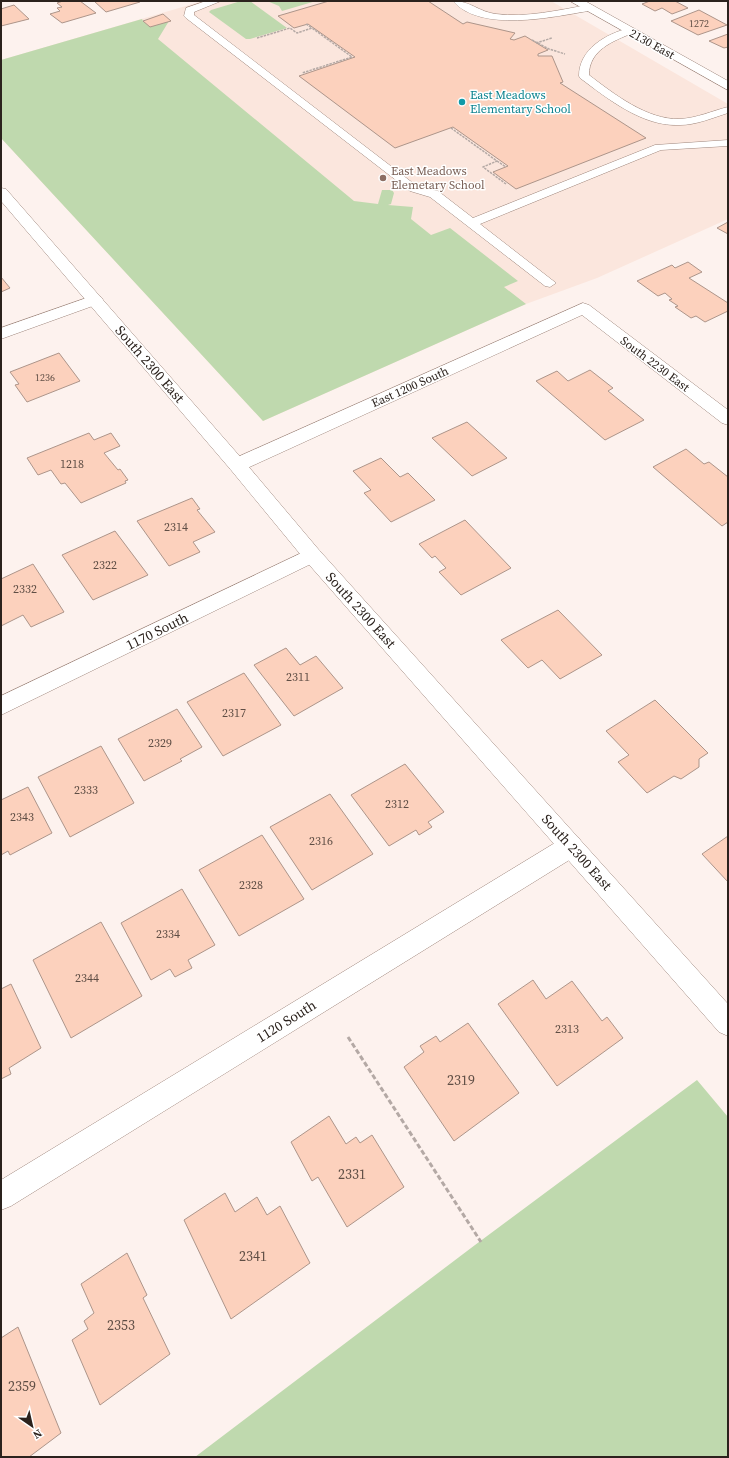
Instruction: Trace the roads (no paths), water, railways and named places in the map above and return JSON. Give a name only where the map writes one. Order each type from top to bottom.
[{"type":"street","name":"2130 East","points":[[576,1],[728,86]]},
{"type":"street","name":"South 2300 East","points":[[1,192],[237,465],[312,555],[728,1023]]},
{"type":"street","points":[[1,334],[95,300]]},
{"type":"street","name":"East 1200 South","points":[[237,465],[583,308]]},
{"type":"street","name":"South 2230 East","points":[[583,308],[728,419]]},
{"type":"street","name":"1170 South","points":[[1,706],[312,555]]},
{"type":"street","name":"1120 South","points":[[1,1196],[571,846]]},
{"type":"lane","points":[[216,1],[189,10],[189,16],[414,189],[434,194],[550,283]]},
{"type":"lane","points":[[458,1],[486,15],[498,17],[540,16],[588,8]]},
{"type":"lane","points":[[629,31],[605,40],[594,51],[583,70],[584,76],[647,116],[659,120],[673,122],[691,121],[728,110]]},
{"type":"lane","points":[[471,223],[659,147],[728,143]]},
{"type":"place","name":"East Meadows Elementary School","points":[[462,102]]},
{"type":"place","name":"East Meadows Elemetary School","points":[[383,178]]}]
